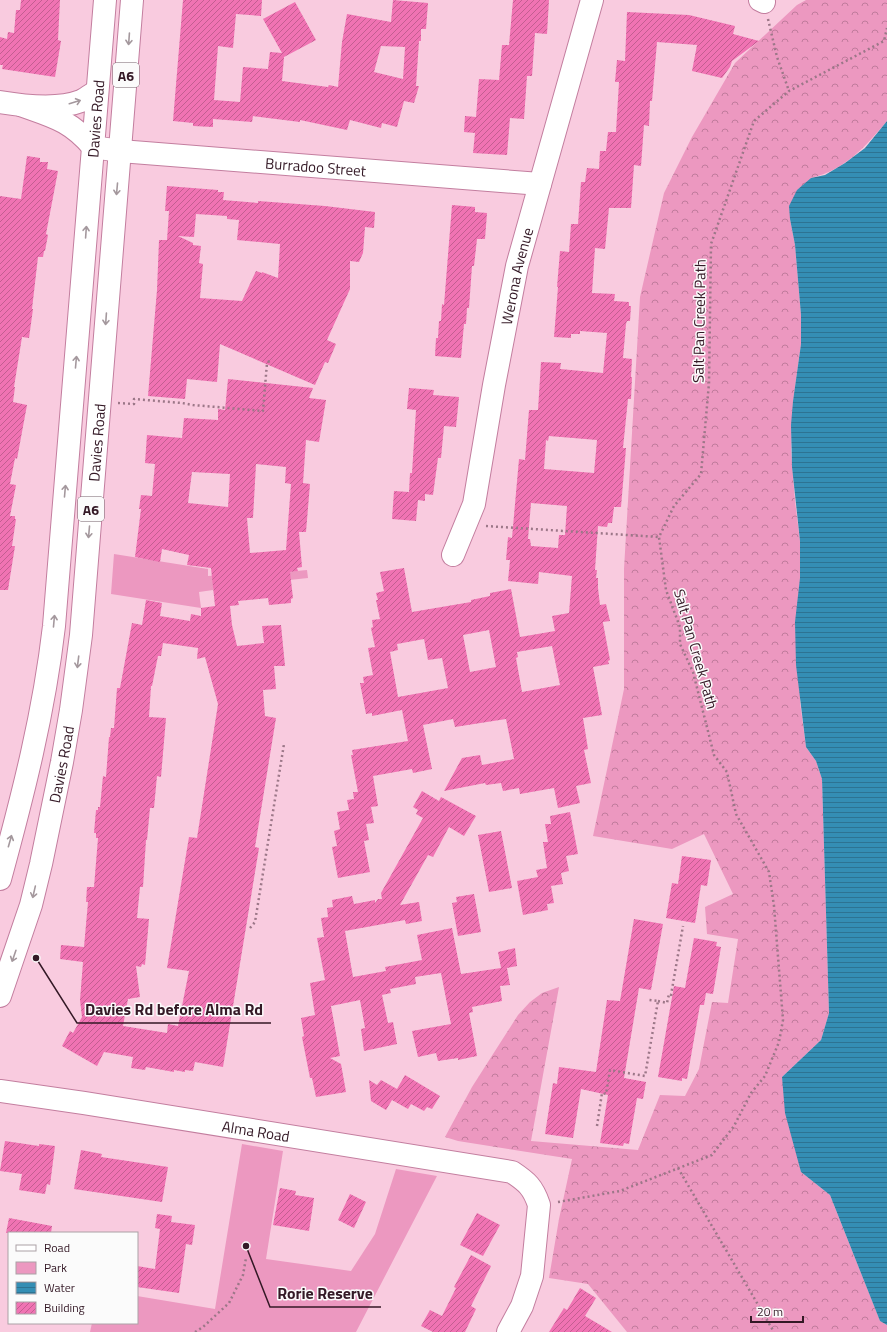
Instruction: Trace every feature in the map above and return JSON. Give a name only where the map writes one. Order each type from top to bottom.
[{"type":"main road","name":"Davies Road","points":[[0,879],[25,788],[49,672],[105,0]]},
{"type":"main road","name":"Davies Road","points":[[0,996],[31,905],[62,762],[71,710],[81,634],[132,0]]},
{"type":"main road","name":"Werona Avenue","points":[[452,555],[474,504],[512,285],[592,0]]},
{"type":"main road","points":[[23,106],[65,105],[82,100],[97,91]]},
{"type":"main road","points":[[0,102],[23,106],[60,120],[72,126],[82,134],[93,147]]},
{"type":"main road","name":"Burradoo Street","points":[[93,147],[540,184]]},
{"type":"main road","name":"Alma Road","points":[[0,1091],[84,1103],[512,1172],[528,1183],[539,1205]]},
{"type":"main road","points":[[508,1332],[522,1306],[532,1276],[539,1205]]},
{"type":"path","points":[[762,1],[776,58],[789,92]]},
{"type":"path","name":"Salt Pan Creek Path","points":[[539,1205],[620,1191],[712,1155],[734,1126],[751,1093],[765,1076],[779,1042],[783,1020],[774,906],[769,872],[736,814],[727,772],[714,756],[693,672],[680,644],[680,627],[666,590],[660,537],[674,506],[701,474],[709,383],[711,244],[754,121],[789,92],[884,41],[887,28]]},
{"type":"path","points":[[100,402],[134,404],[134,399],[263,410],[267,363],[272,359]]},
{"type":"path","points":[[466,524],[660,537]]},
{"type":"path","points":[[250,928],[256,922],[284,744]]},
{"type":"path","points":[[649,1000],[668,1003],[669,994],[671,995],[683,926]]},
{"type":"path","points":[[597,1126],[602,1093],[606,1094],[610,1070],[645,1076],[658,1001]]},
{"type":"path","points":[[678,1168],[774,1332]]},
{"type":"path","points":[[196,1332],[229,1303],[243,1275],[246,1258]]},
{"type":"green space","points":[[806,0],[887,0],[887,121],[854,156],[834,169],[811,178],[790,219],[795,245],[801,315],[801,344],[793,401],[791,450],[800,541],[800,702],[806,747],[816,761],[822,779],[829,1013],[821,1040],[782,1077],[801,1172],[830,1195],[880,1321],[887,1325],[887,1332],[627,1332],[588,1284],[549,1278],[559,1219],[572,1159],[458,1141],[445,1137],[472,1087],[518,1015],[530,1002],[542,993],[559,987],[531,1141],[638,1150],[660,1095],[685,1096],[699,1069],[712,1002],[728,1003],[738,939],[707,934],[705,907],[733,894],[704,834],[672,849],[593,836],[624,689],[624,569],[640,297],[664,193],[692,137],[735,63],[797,5]]},
{"type":"green space","points":[[114,554],[208,569],[208,576],[276,570],[276,573],[307,570],[308,578],[213,588],[213,590],[199,592],[201,608],[111,594]]},
{"type":"green space","points":[[242,1144],[283,1151],[266,1259],[351,1271],[375,1234],[396,1169],[437,1176],[356,1332],[90,1332],[92,1324],[138,1324],[138,1296],[215,1309]]},
{"type":"water","points":[[887,121],[887,1325],[880,1321],[830,1195],[801,1172],[785,1113],[782,1077],[821,1040],[829,1013],[822,779],[816,761],[806,747],[796,665],[795,622],[800,578],[800,541],[792,467],[791,425],[801,344],[801,315],[795,245],[789,206],[797,190],[811,178],[825,175],[845,163],[865,148]]},
{"type":"building","points":[[21,0],[60,0],[58,40],[61,41],[55,77],[2,69],[3,65],[0,65],[0,37],[7,39],[8,32],[14,33],[16,10],[20,10]]},
{"type":"building","points":[[183,0],[262,0],[261,16],[236,14],[233,48],[218,46],[214,100],[240,102],[243,67],[268,69],[270,52],[282,53],[263,19],[295,2],[316,40],[284,57],[282,81],[328,87],[329,85],[338,87],[342,42],[347,14],[391,22],[393,0],[428,3],[426,29],[421,29],[421,41],[419,41],[416,86],[419,86],[414,103],[404,101],[397,127],[382,123],[381,128],[350,120],[347,130],[300,120],[300,122],[253,116],[252,122],[213,119],[213,127],[193,126],[193,123],[173,121]],"holes":[[[381,46],[405,47],[403,79],[374,72]]]},
{"type":"building","points":[[513,0],[549,0],[547,34],[535,33],[532,76],[527,76],[524,119],[510,118],[507,155],[473,153],[475,133],[464,132],[465,116],[476,117],[479,79],[499,80],[502,45],[509,45]]},
{"type":"building","points":[[627,12],[689,15],[735,26],[733,34],[759,41],[732,61],[730,67],[722,78],[692,71],[697,45],[657,42],[652,101],[650,101],[649,126],[644,125],[641,166],[634,165],[631,208],[609,208],[605,249],[595,248],[592,293],[615,294],[614,301],[629,302],[629,306],[631,306],[630,321],[627,321],[626,324],[623,358],[632,359],[632,377],[631,399],[628,399],[623,448],[626,448],[621,507],[614,507],[612,523],[608,523],[607,527],[598,526],[595,570],[597,570],[596,578],[598,578],[600,605],[606,604],[610,621],[603,623],[610,660],[608,661],[609,664],[593,667],[602,715],[583,718],[588,749],[584,750],[591,783],[576,786],[580,803],[558,808],[554,788],[520,794],[519,788],[503,791],[501,783],[486,785],[485,783],[444,791],[462,758],[480,755],[482,765],[514,759],[506,719],[455,727],[453,719],[423,725],[432,769],[413,773],[412,769],[373,776],[378,806],[371,807],[374,823],[366,824],[369,840],[364,841],[370,872],[338,878],[332,847],[337,846],[334,831],[340,829],[337,812],[349,810],[347,800],[354,799],[353,792],[358,792],[351,755],[353,755],[352,750],[408,741],[402,710],[372,716],[372,713],[366,714],[360,683],[364,683],[363,677],[373,675],[368,648],[375,647],[371,628],[373,627],[372,620],[380,619],[376,593],[384,591],[380,572],[404,568],[412,612],[471,602],[471,600],[490,596],[490,593],[511,589],[520,637],[555,631],[552,616],[569,613],[572,576],[539,572],[538,584],[508,581],[510,560],[506,560],[508,537],[512,538],[519,459],[525,460],[529,410],[538,410],[541,362],[561,363],[560,369],[603,373],[607,333],[580,331],[580,334],[571,334],[571,338],[554,337],[557,287],[560,251],[569,252],[571,224],[578,224],[581,182],[585,182],[587,168],[599,169],[600,151],[606,151],[608,132],[616,132],[619,82],[615,82],[617,60],[625,61]],"holes":[[[549,436],[597,440],[594,473],[544,469],[546,440],[548,441]],[[531,503],[567,506],[565,535],[559,535],[558,548],[531,546],[530,539],[528,539]],[[489,630],[496,667],[470,672],[463,635]],[[424,639],[428,660],[442,658],[448,688],[398,697],[390,652],[398,650],[397,644]],[[552,646],[560,685],[522,692],[516,658],[518,657],[517,652]]]},
{"type":"building","points":[[27,156],[40,158],[40,162],[48,162],[47,169],[58,171],[46,234],[48,235],[45,251],[43,257],[38,257],[29,338],[22,337],[14,387],[13,402],[27,405],[17,459],[15,458],[10,484],[16,485],[10,516],[15,516],[16,519],[12,546],[15,546],[8,590],[0,590],[0,196],[21,199]]},
{"type":"building","points":[[167,186],[218,190],[218,192],[224,192],[223,200],[325,206],[375,212],[374,228],[365,227],[363,253],[359,262],[350,261],[350,289],[327,340],[336,344],[328,363],[325,362],[315,385],[220,344],[217,382],[187,379],[185,399],[148,396],[157,290],[159,240],[167,240],[169,211],[165,211]],"holes":[[[196,214],[227,216],[227,219],[239,220],[237,240],[280,244],[278,278],[256,271],[242,301],[200,298],[203,264],[199,263],[201,246],[193,245],[193,243],[178,236],[194,237]]]},
{"type":"building","points":[[452,205],[475,207],[475,212],[487,213],[485,239],[477,239],[474,266],[472,266],[469,308],[467,308],[466,324],[464,324],[461,358],[435,356],[436,338],[438,338],[439,321],[441,321],[442,304],[444,305]]},
{"type":"building","points":[[228,379],[313,388],[309,398],[326,400],[319,442],[306,440],[303,483],[310,484],[306,532],[299,532],[302,567],[297,568],[298,571],[290,572],[293,598],[291,599],[291,603],[269,605],[268,598],[238,601],[239,605],[230,606],[232,625],[237,646],[264,643],[262,626],[281,625],[285,666],[274,666],[276,689],[263,690],[265,716],[276,718],[255,847],[259,848],[223,1067],[195,1062],[193,1071],[185,1070],[185,1072],[174,1070],[174,1072],[146,1067],[145,1070],[131,1068],[133,1057],[104,1052],[97,1066],[62,1046],[70,1031],[73,1033],[82,1017],[80,1000],[83,962],[60,959],[61,945],[84,947],[88,902],[86,902],[87,887],[94,887],[98,838],[96,838],[96,833],[94,833],[96,810],[100,807],[103,776],[106,777],[109,737],[111,728],[114,728],[117,688],[120,688],[132,623],[142,625],[146,600],[162,603],[160,616],[190,621],[191,614],[201,616],[201,608],[215,606],[211,568],[187,565],[189,555],[162,549],[160,562],[135,557],[141,509],[139,509],[141,495],[152,496],[155,464],[145,463],[147,435],[182,438],[184,418],[218,420],[218,409],[225,410]],"holes":[[[256,464],[286,467],[285,483],[291,484],[286,550],[250,553],[247,518],[253,518]],[[192,472],[230,474],[228,507],[188,503]],[[163,643],[198,648],[197,659],[205,657],[218,704],[197,838],[189,837],[167,968],[189,971],[178,1026],[168,1024],[167,1033],[123,1026],[128,999],[140,997],[136,966],[141,967],[142,964],[145,965],[149,919],[137,918],[140,887],[143,887],[150,808],[154,808],[157,776],[161,777],[166,718],[149,717],[151,686],[158,656],[161,656]]]},
{"type":"building","points":[[409,388],[434,390],[433,395],[459,397],[456,427],[444,426],[441,458],[438,458],[433,495],[425,494],[425,501],[418,500],[416,521],[392,519],[394,491],[409,492],[410,473],[412,473],[416,410],[407,409]]},
{"type":"building","points":[[422,791],[439,801],[441,797],[476,816],[464,836],[449,827],[433,857],[428,855],[400,905],[419,902],[422,921],[406,924],[405,920],[345,931],[353,977],[386,971],[385,967],[422,960],[417,935],[452,928],[461,974],[501,968],[498,952],[515,948],[517,966],[507,968],[510,985],[500,986],[502,1001],[472,1007],[473,1012],[469,1013],[477,1056],[458,1060],[458,1058],[438,1061],[436,1053],[418,1057],[412,1031],[451,1024],[441,973],[415,977],[416,984],[390,989],[391,993],[382,995],[388,1023],[393,1022],[397,1044],[364,1051],[361,1029],[365,1028],[360,1000],[331,1006],[340,1056],[330,1058],[341,1064],[346,1092],[316,1097],[312,1078],[310,1078],[302,1037],[304,1036],[301,1018],[315,1015],[310,983],[325,980],[317,938],[324,937],[321,918],[328,917],[327,908],[333,907],[332,900],[352,896],[354,904],[375,900],[375,903],[378,899],[382,899],[381,893],[423,818],[416,814],[418,810],[413,807]]},
{"type":"building","points":[[570,812],[578,854],[566,856],[569,871],[561,873],[563,884],[551,886],[554,903],[547,904],[548,910],[523,915],[517,881],[538,877],[536,870],[547,868],[543,842],[548,842],[545,824],[551,824],[550,816]]},
{"type":"building","points":[[501,831],[512,888],[489,892],[478,835]]},
{"type":"building","points":[[682,856],[711,860],[707,886],[701,885],[695,923],[666,918],[672,883],[678,884]]},
{"type":"building","points":[[474,894],[481,932],[458,936],[452,903],[457,902],[456,897]]},
{"type":"building","points":[[634,919],[663,924],[651,990],[639,988],[624,1078],[646,1082],[643,1099],[637,1098],[629,1144],[624,1143],[623,1146],[600,1143],[608,1095],[581,1089],[573,1138],[545,1134],[553,1083],[557,1084],[559,1067],[596,1072],[607,1000],[620,1001]]},
{"type":"building","points":[[694,938],[717,942],[716,946],[721,947],[713,994],[706,993],[704,1005],[700,1005],[687,1079],[682,1078],[682,1081],[658,1077],[674,986],[685,988]]},
{"type":"building","points":[[405,1075],[440,1096],[432,1109],[427,1107],[424,1111],[411,1104],[408,1109],[392,1100],[386,1110],[371,1101],[369,1080],[377,1085],[381,1080],[397,1089]]},
{"type":"building","points":[[5,1141],[39,1146],[39,1144],[55,1146],[50,1185],[47,1184],[45,1194],[19,1190],[22,1174],[0,1171]]},
{"type":"building","points":[[81,1150],[102,1154],[101,1157],[168,1167],[162,1202],[74,1189]]},
{"type":"building","points":[[280,1188],[296,1191],[295,1195],[314,1198],[309,1231],[273,1225]]},
{"type":"building","points":[[350,1194],[366,1202],[354,1228],[338,1220]]},
{"type":"building","points":[[477,1213],[500,1225],[483,1256],[460,1245]]},
{"type":"building","points":[[157,1214],[172,1216],[171,1222],[195,1225],[192,1245],[186,1244],[179,1293],[138,1287],[138,1266],[155,1269],[160,1229],[155,1228]]},
{"type":"building","points":[[9,1218],[52,1226],[51,1232],[6,1233]]},
{"type":"building","points":[[471,1255],[491,1266],[471,1306],[476,1309],[465,1332],[433,1332],[421,1326],[430,1310],[442,1316],[456,1288],[454,1287]]},
{"type":"building","points":[[580,1288],[596,1298],[585,1316],[612,1332],[549,1332],[564,1308],[567,1310]]},
{"type":"place","name":"Davies Rd before Alma Rd","points":[[36,958]]},
{"type":"place","name":"Rorie Reserve","points":[[246,1246]]}]
